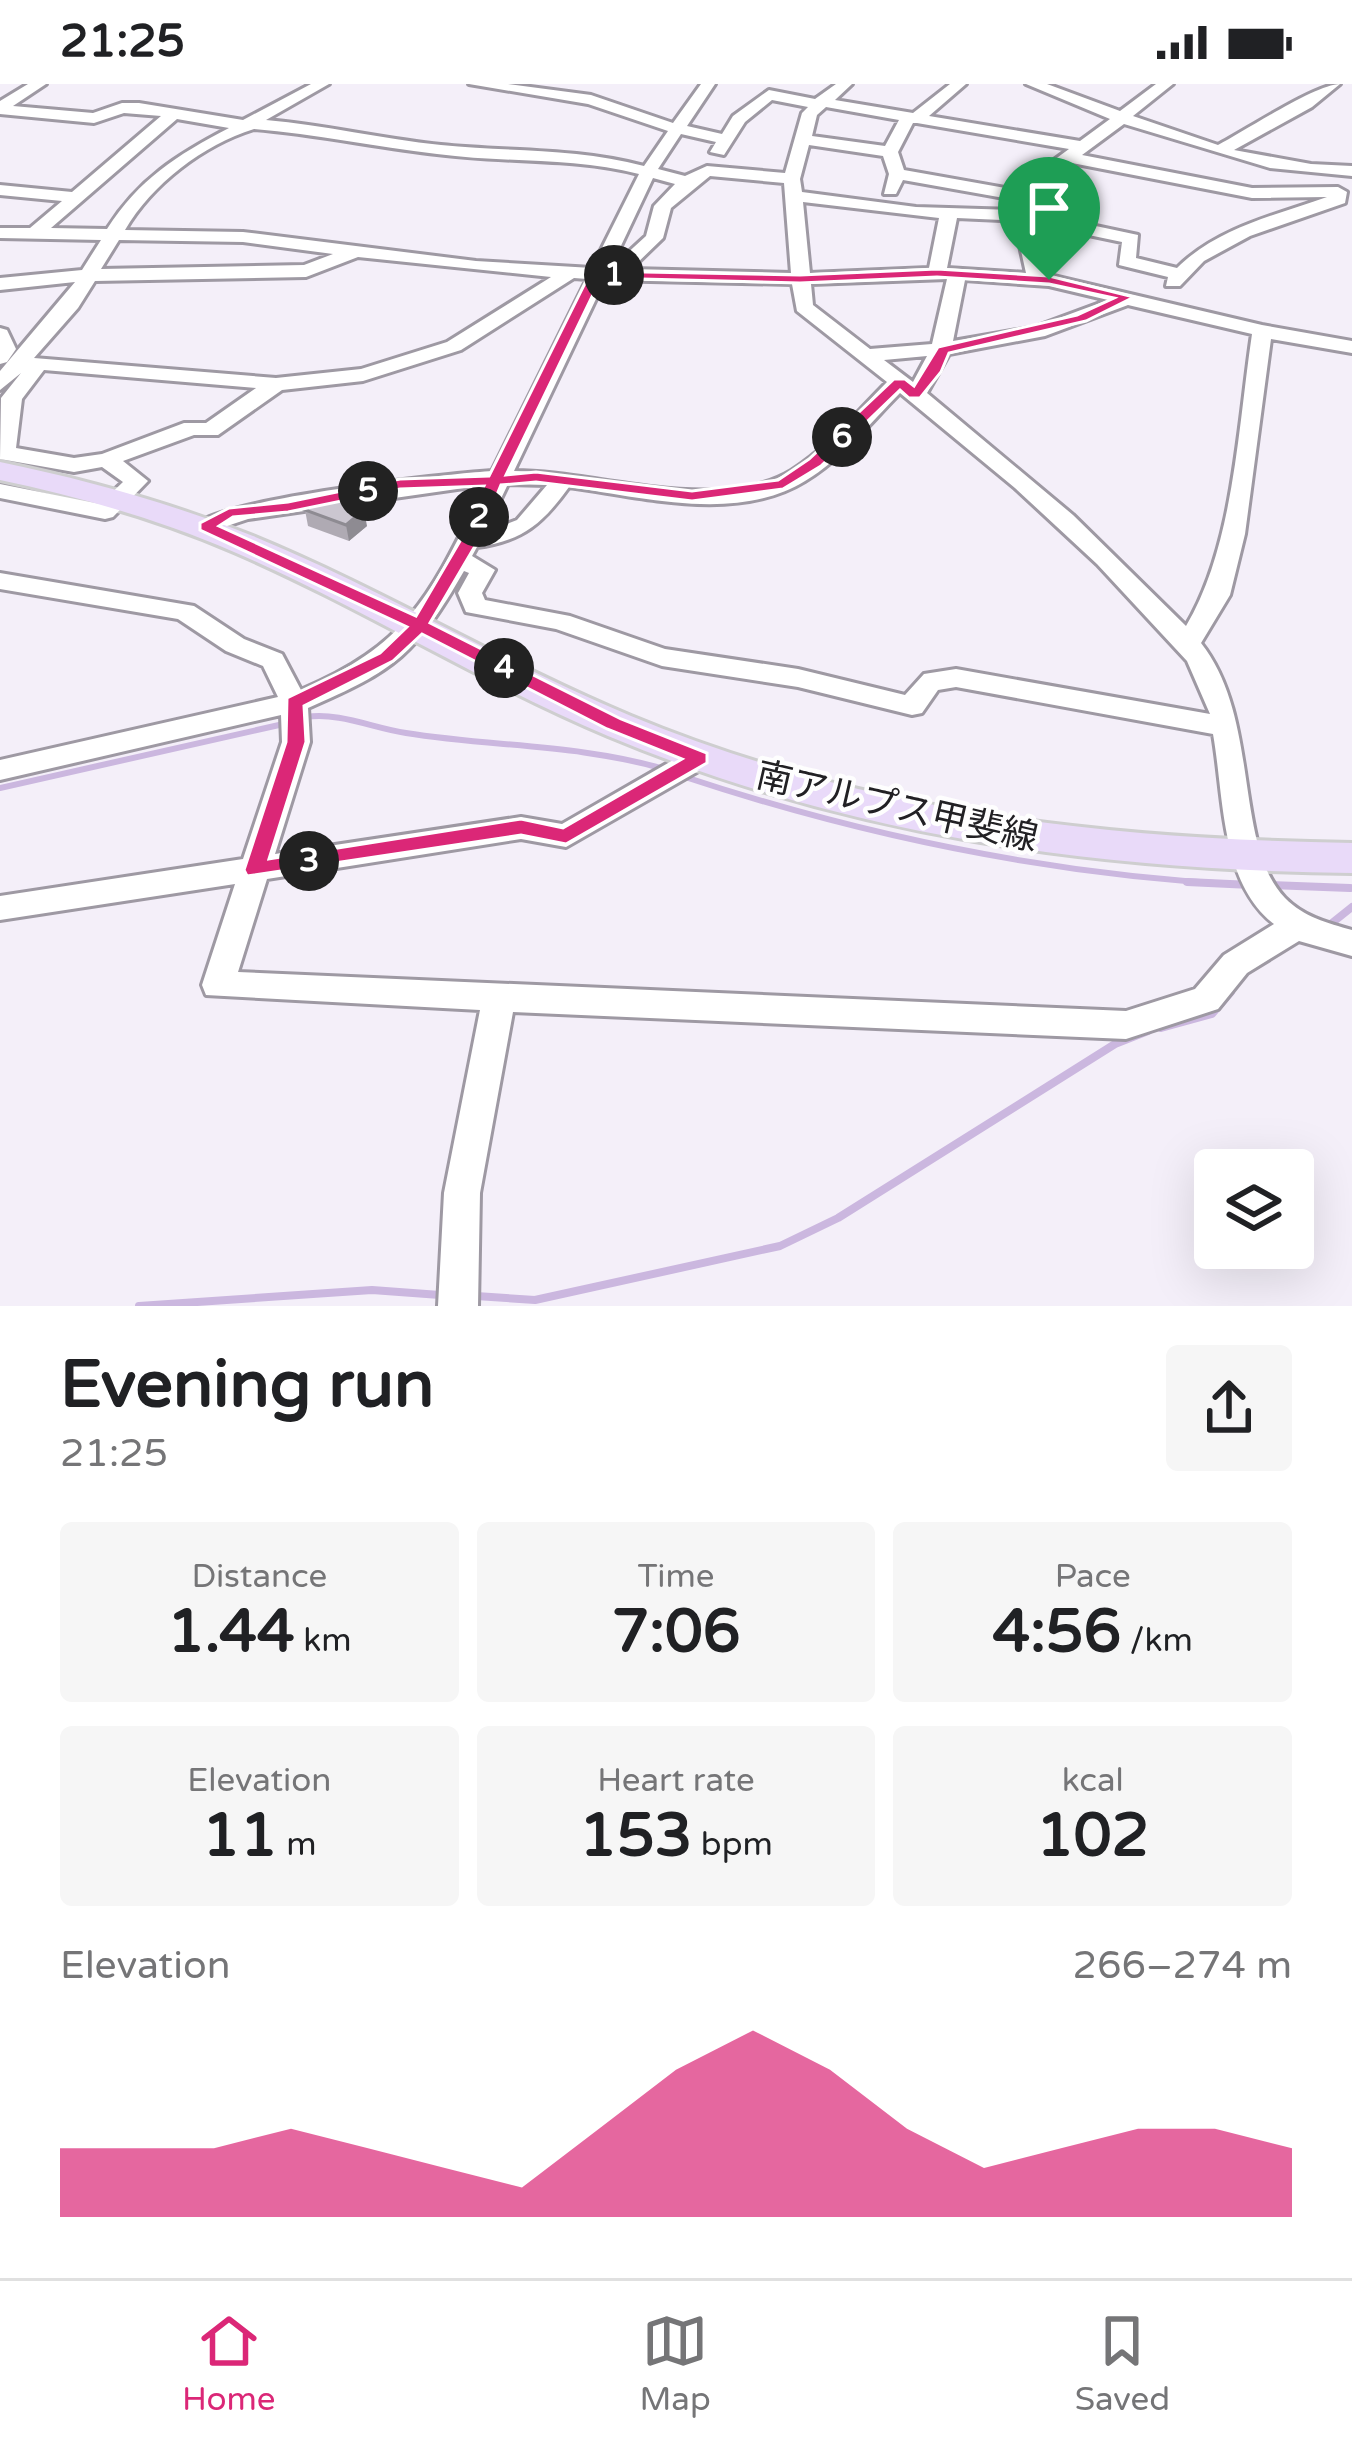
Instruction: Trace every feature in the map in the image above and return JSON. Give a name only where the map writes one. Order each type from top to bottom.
[{"type":"main road","name":"南アルプス甲斐線","points":[[0,471],[121,497],[206,526],[614,724],[699,758],[807,792],[1002,835],[1098,848],[1246,858],[1352,857]]},
{"type":"street","points":[[0,108],[40,84]]},
{"type":"street","points":[[0,384],[15,360],[91,275],[136,197],[168,169],[322,84]]},
{"type":"street","points":[[476,84],[591,100],[643,122],[724,139]]},
{"type":"street","points":[[0,770],[294,703],[370,668],[420,626],[464,550],[649,170],[708,84]]},
{"type":"street","points":[[845,84],[819,103],[803,126],[792,187],[804,307],[1072,524],[1187,645],[1212,679],[1246,858],[1258,887],[1300,926],[1328,940],[1352,943]]},
{"type":"street","points":[[890,152],[912,118],[958,84]]},
{"type":"street","points":[[1033,84],[1348,193]]},
{"type":"street","points":[[1037,280],[1027,237],[1028,210],[1056,167],[1166,84]]},
{"type":"street","points":[[1221,150],[1307,104],[1330,84]]},
{"type":"street","points":[[15,360],[276,384],[363,375],[454,346],[627,259],[654,238],[664,206],[687,182],[707,171],[739,119],[769,95],[912,118],[1252,193],[1348,193]]},
{"type":"street","points":[[0,108],[94,118],[122,107],[324,130],[439,150],[563,156],[649,170],[687,182]]},
{"type":"street","points":[[34,234],[173,114]]},
{"type":"street","points":[[802,139],[890,152]]},
{"type":"street","points":[[880,209],[898,174],[890,152]]},
{"type":"street","points":[[1249,160],[1352,171]]},
{"type":"street","points":[[707,171],[880,209],[1028,210]]},
{"type":"street","points":[[898,174],[1132,239],[1126,261],[1184,275]]},
{"type":"street","points":[[0,190],[72,197]]},
{"type":"street","points":[[865,355],[944,350],[1081,318],[1136,299],[1184,275],[1198,257],[1244,232],[1309,213],[1348,193]]},
{"type":"street","points":[[206,526],[229,513],[288,507],[400,484],[563,479],[692,496],[783,484],[934,372],[944,350],[949,213]]},
{"type":"street","points":[[0,233],[243,237],[596,274],[800,279],[947,273],[1037,280],[1352,347]]},
{"type":"street","points":[[0,284],[91,275],[305,271],[355,252]]},
{"type":"street","points":[[1187,645],[1217,596],[1233,535],[1262,331]]},
{"type":"street","points":[[0,334],[15,360],[4,453],[74,465],[106,460],[192,428],[210,430],[276,384]]},
{"type":"street","points":[[0,491],[105,512],[137,481],[106,460]]},
{"type":"street","points":[[464,550],[511,536],[534,519],[563,479]]},
{"type":"street","points":[[464,550],[483,570],[470,593],[475,606],[561,622],[662,657],[798,678],[912,706],[923,685],[936,677],[956,678],[1222,726]]},
{"type":"street","points":[[0,581],[185,612],[235,645],[273,660],[294,703],[296,742],[218,985],[1126,1025],[1206,1000],[1226,968],[1255,947],[1300,926]]},
{"type":"street","points":[[0,908],[521,827],[566,836],[699,758]]},
{"type":"street","points":[[458,1306],[462,1193],[499,998]]},
{"type":"building","points":[[327,496],[364,510],[346,525],[305,510]]},
{"type":"waterway","points":[[306,717],[600,755],[664,769]]},
{"type":"waterway","points":[[0,788],[288,723]]},
{"type":"waterway","points":[[682,776],[820,817],[960,850],[1101,872],[1233,884]]},
{"type":"waterway","points":[[1187,882],[1233,884]]},
{"type":"waterway","points":[[1233,884],[1251,885]]},
{"type":"waterway","points":[[1233,884],[1245,885]]},
{"type":"waterway","points":[[1270,885],[1350,888]]},
{"type":"waterway","points":[[1327,927],[1352,907]]},
{"type":"waterway","points":[[1161,1028],[1212,1014],[1231,992]]},
{"type":"waterway","points":[[476,1296],[535,1300],[780,1246],[838,1218],[1115,1044],[1148,1031]]},
{"type":"waterway","points":[[139,1306],[372,1290],[440,1295]]},
{"type":"route","points":[[1049,280],[937,273],[800,279],[596,274],[495,481],[469,541],[420,626],[386,657],[352,678],[294,703],[296,742],[255,870],[521,827],[566,836],[699,758],[614,724],[517,674],[420,626],[353,592],[206,526],[229,513],[288,507],[400,484],[495,481],[536,477],[692,496],[783,484],[815,462],[899,382],[915,394],[934,372],[944,350],[1081,318],[1114,307],[1127,297],[1049,280]]}]
